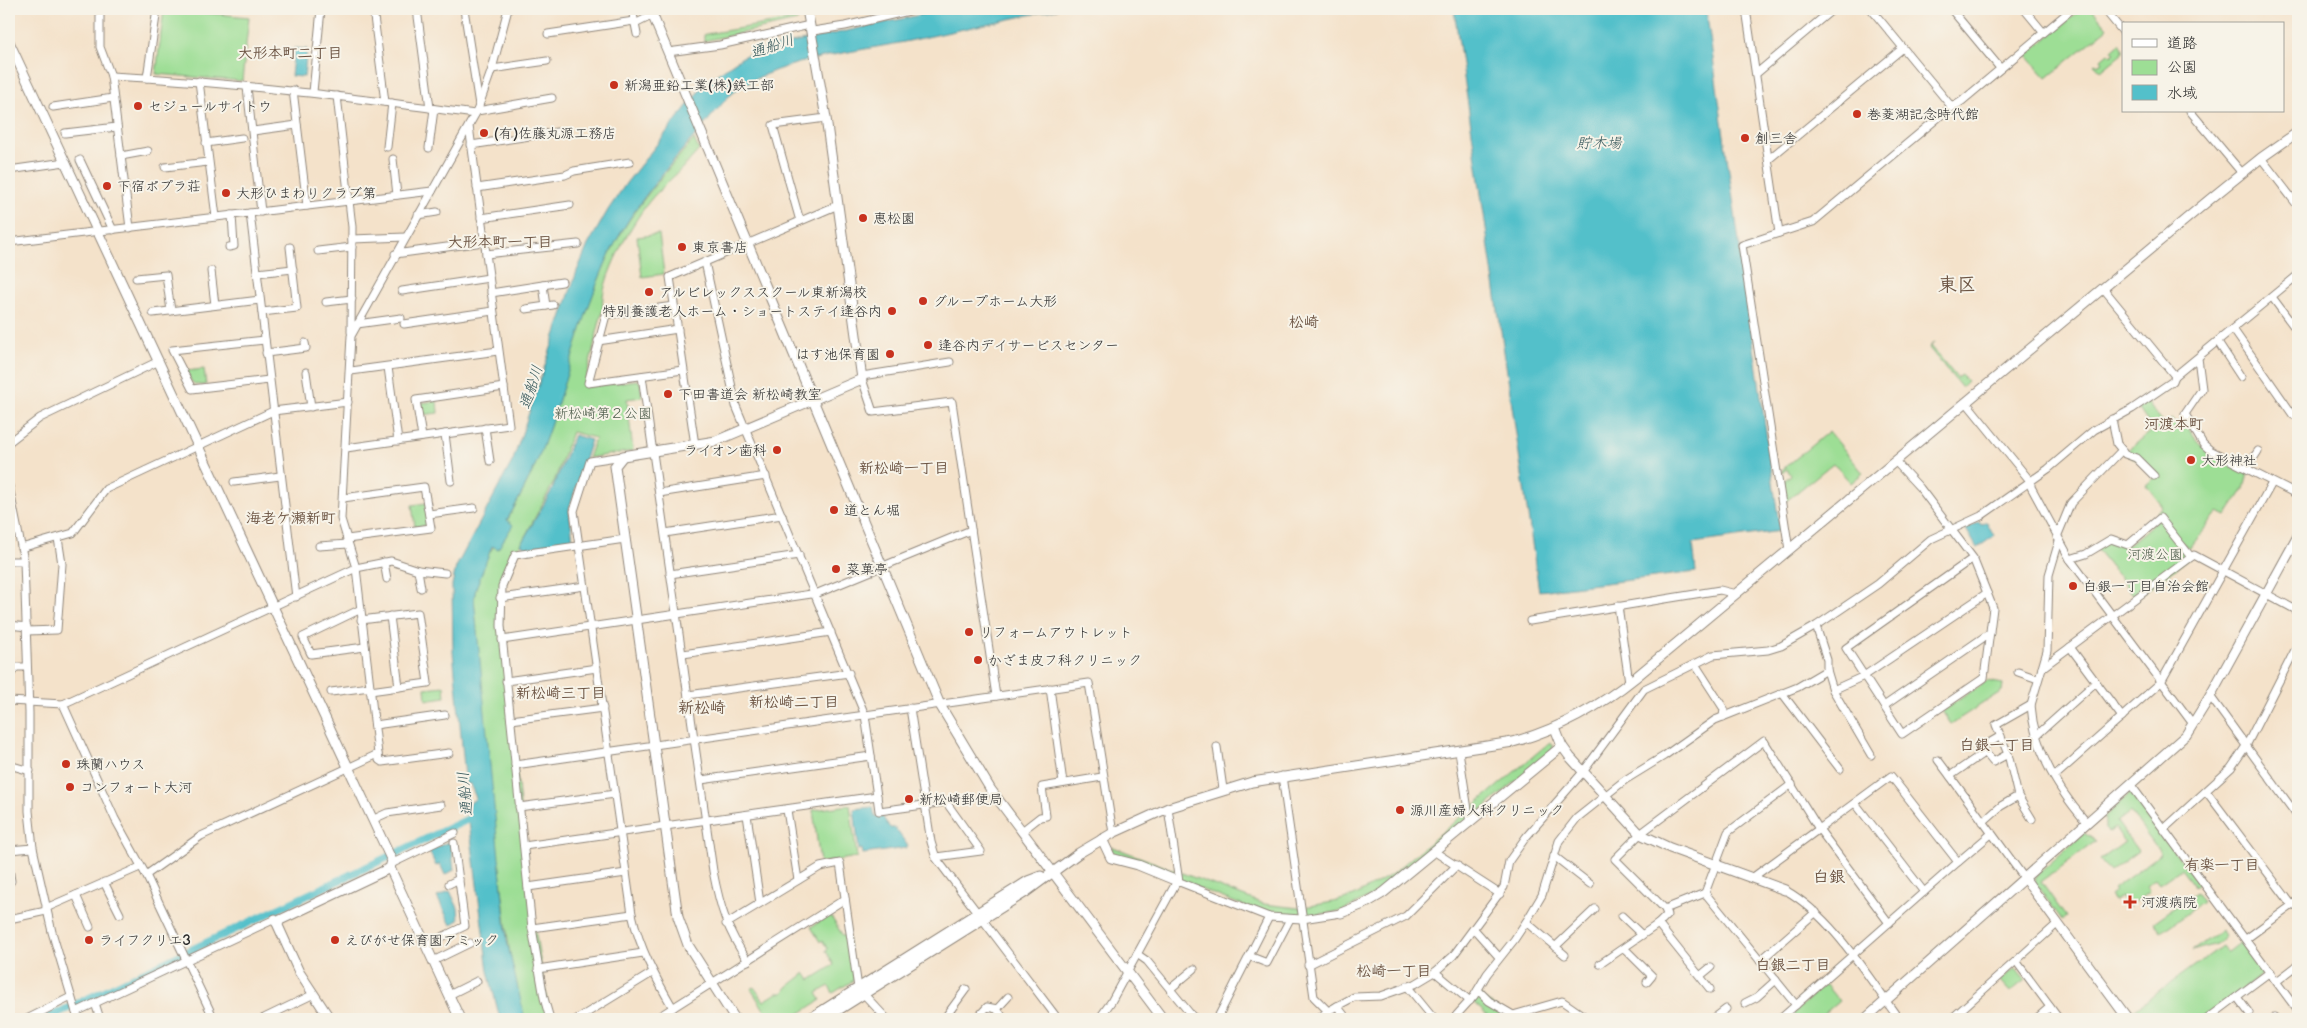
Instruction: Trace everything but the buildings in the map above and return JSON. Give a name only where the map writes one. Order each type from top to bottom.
[{"type":"street","points":[[100,9],[100,47],[111,76],[130,228]]},
{"type":"street","points":[[147,78],[158,9]]},
{"type":"street","points":[[312,92],[321,9]]},
{"type":"street","points":[[373,9],[389,102],[387,147]]},
{"type":"street","points":[[417,9],[432,108],[429,148]]},
{"type":"street","points":[[464,9],[477,110]]},
{"type":"street","points":[[351,336],[477,110],[492,69],[508,9]]},
{"type":"street","points":[[632,9],[637,34]]},
{"type":"street","points":[[808,9],[819,70],[862,378],[873,412],[952,402],[996,696]]},
{"type":"street","points":[[668,52],[720,46],[917,9]]},
{"type":"street","points":[[1746,9],[1757,73],[1779,233]]},
{"type":"street","points":[[1757,73],[1834,9]]},
{"type":"street","points":[[1871,9],[1952,106]]},
{"type":"street","points":[[1951,9],[2000,68]]},
{"type":"street","points":[[2024,9],[2043,32]]},
{"type":"street","points":[[1789,550],[1742,245],[1813,222],[2072,9]]},
{"type":"street","points":[[2104,9],[2122,31]]},
{"type":"street","points":[[548,34],[634,22],[651,12],[940,704],[985,781],[1163,1019]]},
{"type":"street","points":[[9,42],[350,767],[374,819],[425,945],[460,1019]]},
{"type":"street","points":[[1769,159],[1903,48]]},
{"type":"street","points":[[492,69],[547,61]]},
{"type":"street","points":[[111,76],[199,81],[293,90],[432,108],[477,110],[552,98]]},
{"type":"street","points":[[199,81],[216,217]]},
{"type":"street","points":[[247,87],[254,131],[257,166],[254,166],[260,212]]},
{"type":"street","points":[[293,90],[307,206]]},
{"type":"street","points":[[337,96],[352,243],[351,371],[341,519],[356,568],[359,610],[379,760],[382,762],[448,752]]},
{"type":"street","points":[[53,107],[114,98]]},
{"type":"street","points":[[2191,112],[2242,173]]},
{"type":"street","points":[[800,221],[773,125],[826,118]]},
{"type":"street","points":[[254,131],[297,125]]},
{"type":"street","points":[[346,448],[509,425],[468,126]]},
{"type":"street","points":[[65,133],[117,127]]},
{"type":"street","points":[[471,145],[557,132]]},
{"type":"street","points":[[809,1019],[860,992],[980,916],[1026,892],[1053,871],[1102,839],[1168,808],[1223,789],[1282,776],[1514,742],[1555,728],[1598,706],[1633,680],[2242,173],[2298,132]]},
{"type":"street","points":[[206,143],[242,138]]},
{"type":"street","points":[[121,156],[148,151]]},
{"type":"street","points":[[2261,158],[2298,206]]},
{"type":"street","points":[[393,159],[397,196]]},
{"type":"street","points":[[80,160],[113,230]]},
{"type":"street","points":[[9,170],[64,162]]},
{"type":"street","points":[[165,167],[208,162]]},
{"type":"street","points":[[477,188],[565,175],[574,171],[630,162]]},
{"type":"street","points":[[9,242],[432,191]]},
{"type":"street","points":[[481,218],[570,205]]},
{"type":"street","points":[[695,446],[670,277],[838,205]]},
{"type":"street","points":[[418,215],[437,212]]},
{"type":"street","points":[[250,213],[296,597]]},
{"type":"street","points":[[229,247],[234,246],[232,215]]},
{"type":"street","points":[[318,251],[352,243],[406,237]]},
{"type":"street","points":[[395,254],[484,242]]},
{"type":"street","points":[[486,254],[578,244]]},
{"type":"street","points":[[262,312],[297,308],[290,247]]},
{"type":"street","points":[[705,262],[736,406],[832,632],[865,715],[879,811],[946,802],[981,851],[936,857]]},
{"type":"street","points":[[257,273],[293,269]]},
{"type":"street","points":[[211,271],[215,305]]},
{"type":"street","points":[[136,278],[166,275],[171,311]]},
{"type":"street","points":[[1318,1019],[1328,1011],[1354,997],[1381,996],[1422,981],[1452,956],[1500,894],[1504,887],[1509,861],[1526,837],[1583,772],[1644,689],[1713,655],[1768,650],[1781,646],[1816,626],[1878,584],[1931,539],[1981,516],[2031,482],[2094,430],[2132,409],[2173,380],[2175,376],[2298,275]]},
{"type":"street","points":[[402,291],[489,278]]},
{"type":"street","points":[[491,293],[562,282]]},
{"type":"street","points":[[526,310],[550,306],[543,285]]},
{"type":"street","points":[[2103,288],[2175,376]]},
{"type":"street","points":[[2272,297],[2298,332]]},
{"type":"street","points":[[326,302],[352,299]]},
{"type":"street","points":[[153,313],[260,300]]},
{"type":"street","points":[[674,306],[606,315],[588,383],[683,370]]},
{"type":"street","points":[[357,324],[493,312]]},
{"type":"street","points":[[598,341],[678,329]]},
{"type":"street","points":[[2234,329],[2293,415]]},
{"type":"street","points":[[265,340],[172,350],[192,389],[269,380]]},
{"type":"street","points":[[2218,342],[2241,377]]},
{"type":"street","points":[[266,353],[306,348],[305,343]]},
{"type":"street","points":[[351,371],[498,351]]},
{"type":"street","points":[[2198,358],[2202,389],[2185,414],[2203,444],[2210,450],[2298,495]]},
{"type":"street","points":[[9,442],[40,418],[159,361]]},
{"type":"street","points":[[673,1008],[643,954],[632,914],[574,511],[590,460],[695,446],[716,441],[862,378],[950,362]]},
{"type":"street","points":[[388,367],[398,440]]},
{"type":"street","points":[[306,372],[311,407]]},
{"type":"street","points":[[642,376],[718,897],[733,940],[748,961]]},
{"type":"street","points":[[422,437],[416,400],[504,387]]},
{"type":"street","points":[[21,548],[73,533],[106,489],[273,411],[348,402]]},
{"type":"street","points":[[1966,402],[2031,482],[2031,487],[2070,559],[2193,724]]},
{"type":"street","points":[[2112,419],[2117,444],[2125,454],[2136,458],[2154,476]]},
{"type":"street","points":[[486,428],[490,461]]},
{"type":"street","points":[[445,434],[451,481]]},
{"type":"street","points":[[2087,823],[2072,806],[2045,762],[2031,705],[2049,639],[2047,614],[2049,575],[2058,539],[2071,503],[2122,450]]},
{"type":"street","points":[[2247,468],[2258,450]]},
{"type":"street","points":[[623,456],[615,466],[678,917],[688,945],[735,1019]]},
{"type":"street","points":[[1895,462],[1952,529],[1973,558],[1993,608],[1984,678],[1902,734],[1846,648],[1973,558]]},
{"type":"street","points":[[234,482],[280,476]]},
{"type":"street","points":[[660,492],[766,476]]},
{"type":"street","points":[[2054,777],[2161,682],[2272,483]]},
{"type":"street","points":[[9,486],[24,561],[30,772],[29,811],[33,848],[46,910],[76,1014],[186,959],[276,920],[455,833]]},
{"type":"street","points":[[319,546],[431,528],[424,487],[342,498]]},
{"type":"street","points":[[429,514],[474,508]]},
{"type":"street","points":[[665,533],[782,515]]},
{"type":"street","points":[[2070,559],[2086,554],[2111,539],[2128,545],[2160,518],[2191,557]]},
{"type":"street","points":[[502,640],[816,594],[972,530]]},
{"type":"street","points":[[1865,1019],[2186,735],[2210,696],[2298,536]]},
{"type":"street","points":[[9,625],[27,629],[57,630],[62,564],[58,538]]},
{"type":"street","points":[[550,1019],[538,969],[532,928],[502,640],[500,598],[505,575],[515,555],[625,539]]},
{"type":"street","points":[[670,574],[799,555]]},
{"type":"street","points":[[2042,668],[2194,555],[2298,611]]},
{"type":"street","points":[[9,561],[24,561]]},
{"type":"street","points":[[9,701],[63,704],[356,568],[390,561],[418,570],[445,573]]},
{"type":"street","points":[[384,562],[387,579]]},
{"type":"street","points":[[418,570],[421,588]]},
{"type":"street","points":[[500,598],[585,586]]},
{"type":"street","points":[[1530,621],[1720,590],[1736,594]]},
{"type":"street","points":[[1833,690],[1864,676],[1987,593]]},
{"type":"street","points":[[1618,606],[1633,680],[1644,689]]},
{"type":"street","points":[[359,610],[304,637],[312,654],[365,647]]},
{"type":"street","points":[[331,692],[428,683],[418,613],[361,620]]},
{"type":"street","points":[[390,616],[399,687]]},
{"type":"street","points":[[1816,626],[1827,660],[1827,670],[1833,690],[1871,755]]},
{"type":"street","points":[[682,654],[832,632]]},
{"type":"street","points":[[1884,706],[1990,633]]},
{"type":"street","points":[[2164,829],[2232,768],[2246,746],[2298,644]]},
{"type":"street","points":[[2070,647],[2122,718]]},
{"type":"street","points":[[1695,664],[1724,709],[1722,717]]},
{"type":"street","points":[[9,673],[16,667],[26,667]]},
{"type":"street","points":[[506,681],[597,668]]},
{"type":"street","points":[[1453,1019],[1470,1001],[1499,957],[1526,922],[1542,895],[1554,856],[1568,828],[1604,796],[1722,717],[1782,693],[1827,670]]},
{"type":"street","points":[[2018,672],[2038,679]]},
{"type":"street","points":[[688,695],[848,673]]},
{"type":"street","points":[[2037,735],[2096,682]]},
{"type":"street","points":[[515,765],[1089,683],[1102,777],[1113,833]]},
{"type":"street","points":[[1050,688],[1063,783]]},
{"type":"street","points":[[1782,693],[1840,769]]},
{"type":"street","points":[[2210,696],[2298,817]]},
{"type":"street","points":[[63,704],[115,818],[146,875],[214,1019]]},
{"type":"street","points":[[2031,705],[1996,725],[2008,754],[2018,796],[2032,819]]},
{"type":"street","points":[[511,720],[603,708]]},
{"type":"street","points":[[910,708],[931,842],[936,857],[943,870],[1058,1019]]},
{"type":"street","points":[[375,725],[445,715]]},
{"type":"street","points":[[1555,728],[1562,746],[1604,796],[1640,834],[1670,848],[1785,890],[1802,900],[1816,912],[1852,956],[1899,1019]]},
{"type":"street","points":[[2001,736],[1982,747],[1992,762],[2008,754]]},
{"type":"street","points":[[1600,964],[1658,924],[1667,915],[1665,909],[1616,859],[1640,834],[1764,741],[1819,829],[1889,923]]},
{"type":"street","points":[[1102,839],[1112,858],[1138,865],[1269,917],[1302,919],[1341,913],[1379,896],[1562,746]]},
{"type":"street","points":[[1217,747],[1223,789]]},
{"type":"street","points":[[1459,751],[1470,823]]},
{"type":"street","points":[[1950,776],[1985,752]]},
{"type":"street","points":[[146,875],[201,836],[378,754]]},
{"type":"street","points":[[701,780],[871,756]]},
{"type":"street","points":[[1938,760],[2128,1019]]},
{"type":"street","points":[[9,765],[30,772]]},
{"type":"street","points":[[1282,776],[1314,997],[1328,1011]]},
{"type":"street","points":[[1752,878],[1891,776],[1958,862]]},
{"type":"street","points":[[1022,831],[1040,817],[1046,816],[1042,787],[1102,777]]},
{"type":"street","points":[[1665,909],[1705,893],[1728,832],[1792,784]]},
{"type":"street","points":[[2131,785],[2298,1011]]},
{"type":"street","points":[[2206,792],[2295,903],[2246,939]]},
{"type":"street","points":[[519,807],[615,794]]},
{"type":"street","points":[[524,846],[877,796]]},
{"type":"street","points":[[1983,822],[2001,806],[2018,796]]},
{"type":"street","points":[[1856,802],[1924,892]]},
{"type":"street","points":[[374,819],[387,813],[441,805]]},
{"type":"street","points":[[1099,1019],[1112,1002],[1127,971],[1178,882],[1168,808]]},
{"type":"street","points":[[788,810],[798,880]]},
{"type":"street","points":[[747,815],[760,903]]},
{"type":"street","points":[[1780,1019],[1991,834]]},
{"type":"street","points":[[425,945],[465,926],[454,843]]},
{"type":"street","points":[[9,850],[33,848]]},
{"type":"street","points":[[1435,852],[1500,894]]},
{"type":"street","points":[[1554,856],[1590,884]]},
{"type":"street","points":[[726,924],[820,867],[840,863],[860,992],[887,1019]]},
{"type":"street","points":[[1308,965],[1406,916],[1457,865]]},
{"type":"street","points":[[9,918],[46,910],[140,866]]},
{"type":"street","points":[[9,868],[11,881]]},
{"type":"street","points":[[528,888],[626,873]]},
{"type":"street","points":[[449,884],[460,879]]},
{"type":"street","points":[[104,882],[120,914]]},
{"type":"street","points":[[1705,893],[1796,1005]]},
{"type":"street","points":[[76,895],[90,927]]},
{"type":"street","points":[[655,1019],[846,899]]},
{"type":"street","points":[[1555,946],[1595,908]]},
{"type":"street","points":[[1760,961],[1816,912]]},
{"type":"street","points":[[532,928],[632,914]]},
{"type":"street","points":[[1622,916],[1642,935]]},
{"type":"street","points":[[1217,1019],[1269,917]]},
{"type":"street","points":[[1249,956],[1267,963],[1290,919]]},
{"type":"street","points":[[276,920],[299,972],[330,1019]]},
{"type":"street","points":[[1526,922],[1565,955]]},
{"type":"street","points":[[1658,924],[1710,989]]},
{"type":"street","points":[[1951,1019],[2057,924]]},
{"type":"street","points":[[1474,929],[1499,957]]},
{"type":"street","points":[[433,961],[470,943]]},
{"type":"street","points":[[1624,948],[1652,976],[1647,982]]},
{"type":"street","points":[[538,969],[643,954]]},
{"type":"street","points":[[1138,954],[1147,961],[1197,1019]]},
{"type":"street","points":[[2016,961],[2059,1019]]},
{"type":"street","points":[[2277,981],[2298,965]]},
{"type":"street","points":[[1700,976],[1711,967]]},
{"type":"street","points":[[1170,989],[1194,969]]},
{"type":"street","points":[[1435,972],[1470,1001]]},
{"type":"street","points":[[2208,1019],[2270,972]]},
{"type":"street","points":[[577,1019],[652,973]]},
{"type":"street","points":[[1745,1004],[1757,997],[1776,980]]},
{"type":"street","points":[[449,995],[477,981]]},
{"type":"street","points":[[1407,986],[1434,1019]]},
{"type":"street","points":[[944,1019],[966,989]]},
{"type":"street","points":[[1478,990],[1489,1001],[1514,1017],[1562,1001],[1588,1019]]},
{"type":"street","points":[[824,1019],[860,992]]},
{"type":"street","points":[[262,1019],[314,994]]},
{"type":"street","points":[[997,1008],[1008,997]]},
{"type":"street","points":[[2237,997],[2249,1012]]},
{"type":"street","points":[[26,1019],[71,999]]},
{"type":"street","points":[[96,1006],[100,1019]]},
{"type":"street","points":[[1337,1006],[1348,1019]]},
{"type":"street","points":[[976,1019],[987,1007],[997,1008]]},
{"type":"street","points":[[2036,1019],[2050,1007]]},
{"type":"street","points":[[997,1008],[1004,1019]]},
{"type":"street","points":[[1714,1019],[1726,1009]]},
{"type":"green space","points":[[164,9],[249,17],[242,81],[156,74]]},
{"type":"green space","points":[[797,9],[799,9],[800,16],[797,21],[704,41],[704,35],[706,34],[790,20],[795,15]]},
{"type":"green space","points":[[2082,9],[2092,9],[2108,28],[2047,78],[2026,55]]},
{"type":"green space","points":[[2120,43],[2122,54],[2101,71],[2094,64],[2098,65],[2103,62],[2101,59],[2108,53],[2111,56],[2114,53],[2112,50]]},
{"type":"green space","name":"新松崎第２公園","points":[[694,139],[699,150],[645,206],[619,250],[606,282],[603,308],[584,387],[637,380],[640,382],[642,397],[627,399],[633,451],[588,458],[595,438],[572,432],[554,482],[515,555],[500,598],[528,888],[550,1019],[525,1019],[515,982],[506,926],[482,700],[474,598],[479,576],[491,550],[512,525],[507,521],[542,449],[589,305],[614,245],[634,212]]},
{"type":"green space","points":[[659,234],[664,274],[642,277],[637,237]]},
{"type":"green space","points":[[1934,342],[1931,346],[1957,378],[1961,375],[1967,381],[1961,387],[1929,348]]},
{"type":"green space","points":[[204,369],[206,385],[193,383],[186,371]]},
{"type":"green space","points":[[437,401],[438,413],[422,415],[420,403]]},
{"type":"green space","points":[[2147,402],[2163,424],[2172,419],[2175,424],[2183,420],[2197,440],[2210,453],[2248,473],[2244,489],[2226,516],[2218,512],[2188,549],[2157,512],[2163,507],[2146,485],[2157,476],[2126,452],[2153,430],[2138,408]]},
{"type":"green space","points":[[1829,431],[1863,473],[1851,483],[1833,463],[1785,502],[1784,481],[1791,475],[1787,469],[1783,472],[1782,470]]},
{"type":"green space","points":[[426,503],[429,525],[415,527],[412,505]]},
{"type":"green space","name":"河渡公園","points":[[2160,518],[2191,557],[2136,598],[2096,548],[2111,539],[2128,545]]},
{"type":"green space","points":[[1987,681],[2003,684],[2002,691],[1951,724],[1942,711]]},
{"type":"green space","points":[[444,686],[445,697],[426,700],[425,688]]},
{"type":"green space","points":[[1550,742],[1553,744],[1553,750],[1390,887],[1342,911],[1307,916],[1272,915],[1259,912],[1114,855],[1111,848],[1113,847],[1264,904],[1298,908],[1333,902],[1354,896],[1391,875]]},
{"type":"green space","points":[[2131,792],[2198,883],[2194,886],[2181,869],[2159,884],[2155,879],[2146,886],[2149,892],[2128,907],[2121,897],[2114,901],[2110,896],[2115,892],[2113,889],[2161,854],[2130,812],[2117,822],[2138,851],[2110,872],[2100,860],[2125,842],[2115,828],[2108,832],[2105,829],[2105,817]]},
{"type":"green space","points":[[850,805],[857,857],[820,863],[813,810]]},
{"type":"green space","points":[[2084,833],[2096,841],[2041,882],[2066,917],[2062,920],[2035,883],[2036,876]]},
{"type":"green space","points":[[2196,892],[2203,902],[2161,932],[2154,922]]},
{"type":"green space","points":[[830,915],[843,936],[846,935],[848,938],[854,980],[833,993],[829,986],[817,993],[821,1000],[791,1019],[770,1019],[751,989],[754,987],[764,1001],[777,993],[783,993],[787,987],[805,973],[810,980],[834,965],[826,951],[828,949],[822,940],[820,942],[811,927]]},
{"type":"green space","points":[[2220,931],[2225,937],[2216,944],[2192,951]]},
{"type":"green space","points":[[2241,942],[2262,971],[2262,975],[2202,1019],[2136,1019],[2131,1012],[2222,946],[2227,953]]},
{"type":"green space","points":[[2015,968],[2025,980],[2010,992],[2000,981]]},
{"type":"green space","points":[[1825,984],[1839,1001],[1818,1019],[1787,1019]]},
{"type":"green space","points":[[1478,993],[1492,1005],[1518,1019],[1491,1019],[1472,1001]]},
{"type":"water","points":[[947,9],[1058,9],[909,41],[813,59],[788,66],[744,85],[727,98],[660,176],[630,218],[606,262],[589,305],[542,449],[507,520],[513,525],[498,549],[492,546],[474,598],[507,941],[525,1019],[500,1019],[488,971],[468,814],[468,805],[476,798],[469,783],[466,787],[453,652],[452,585],[456,567],[513,460],[577,271],[588,245],[627,182],[707,81],[744,56],[769,48]]},
{"type":"water","name":"貯木場","points":[[1454,9],[1706,9],[1780,531],[1693,543],[1696,572],[1539,591]]},
{"type":"water","points":[[294,48],[307,49],[304,77],[291,76]]},
{"type":"water","points":[[574,435],[591,440],[569,509],[573,540],[526,548],[521,544],[552,490]]},
{"type":"water","points":[[1979,522],[1981,525],[1987,522],[1994,536],[1977,548],[1966,529]]},
{"type":"water","points":[[873,807],[875,817],[882,816],[890,828],[895,828],[908,846],[906,848],[863,854],[862,849],[859,850],[854,809]]},
{"type":"water","points":[[448,842],[451,843],[454,870],[445,875],[440,864],[436,866],[429,851]]},
{"type":"water","points":[[450,891],[458,908],[459,920],[451,925],[437,897]]},
{"type":"waterway","name":"通船川","points":[[45,1019],[477,815]]},
{"type":"place","name":"新潟亜鉛工業(株)鉄工部","points":[[614,85]]},
{"type":"place","name":"セジュールサイトウ","points":[[138,106]]},
{"type":"place","name":"巻菱湖記念時代館","points":[[1857,114]]},
{"type":"place","name":"(有)佐藤丸源工務店","points":[[484,133]]},
{"type":"place","name":"創三舎","points":[[1745,138]]},
{"type":"place","name":"下宿ポプラ荘","points":[[107,186]]},
{"type":"place","name":"大形ひまわりクラブ第","points":[[226,193]]},
{"type":"place","name":"恵松園","points":[[863,218]]},
{"type":"place","name":"東京書店","points":[[682,247]]},
{"type":"place","name":"アルビレックススクール東新潟校","points":[[649,292]]},
{"type":"place","name":"グループホーム大形","points":[[923,301]]},
{"type":"place","name":"特別養護老人ホーム・ショートステイ逢谷内","points":[[892,311]]},
{"type":"place","name":"逢谷内デイサービスセンター","points":[[928,345]]},
{"type":"place","name":"はす池保育園","points":[[890,354]]},
{"type":"place","name":"下田書道会 新松崎教室","points":[[668,394]]},
{"type":"place","name":"ライオン歯科","points":[[777,450]]},
{"type":"place","name":"大形神社","points":[[2191,460]]},
{"type":"place","name":"道とん堀","points":[[834,510]]},
{"type":"place","name":"菜菓亭","points":[[836,569]]},
{"type":"place","name":"白銀一丁目自治会館","points":[[2073,586]]},
{"type":"place","name":"リフォームアウトレット","points":[[969,632]]},
{"type":"place","name":"かざま皮フ科クリニック","points":[[978,660]]},
{"type":"place","name":"珠蘭ハウス","points":[[66,764]]},
{"type":"place","name":"コンフォート大河","points":[[70,787]]},
{"type":"place","name":"新松崎郵便局","points":[[909,799]]},
{"type":"place","name":"源川産婦人科クリニック","points":[[1400,810]]},
{"type":"place","name":"河渡病院","points":[[2130,902]]},
{"type":"place","name":"ライフクリエ3","points":[[89,940]]},
{"type":"place","name":"えびがせ保育園アミック","points":[[335,940]]},
{"type":"district","name":"大形本町二丁目","points":[[290,53]]},
{"type":"district","name":"大形本町一丁目","points":[[500,242]]},
{"type":"district","name":"東区","points":[[1957,284]]},
{"type":"district","name":"松崎","points":[[1304,322]]},
{"type":"district","name":"河渡本町","points":[[2174,424]]},
{"type":"district","name":"新松崎一丁目","points":[[904,468]]},
{"type":"district","name":"海老ケ瀬新町","points":[[291,518]]},
{"type":"district","name":"新松崎三丁目","points":[[561,693]]},
{"type":"district","name":"新松崎二丁目","points":[[794,702]]},
{"type":"district","name":"新松崎","points":[[702,707]]},
{"type":"district","name":"白銀一丁目","points":[[1997,745]]},
{"type":"district","name":"有楽一丁目","points":[[2222,865]]},
{"type":"district","name":"白銀","points":[[1829,876]]},
{"type":"district","name":"白銀二丁目","points":[[1793,965]]},
{"type":"district","name":"松崎一丁目","points":[[1394,971]]}]
